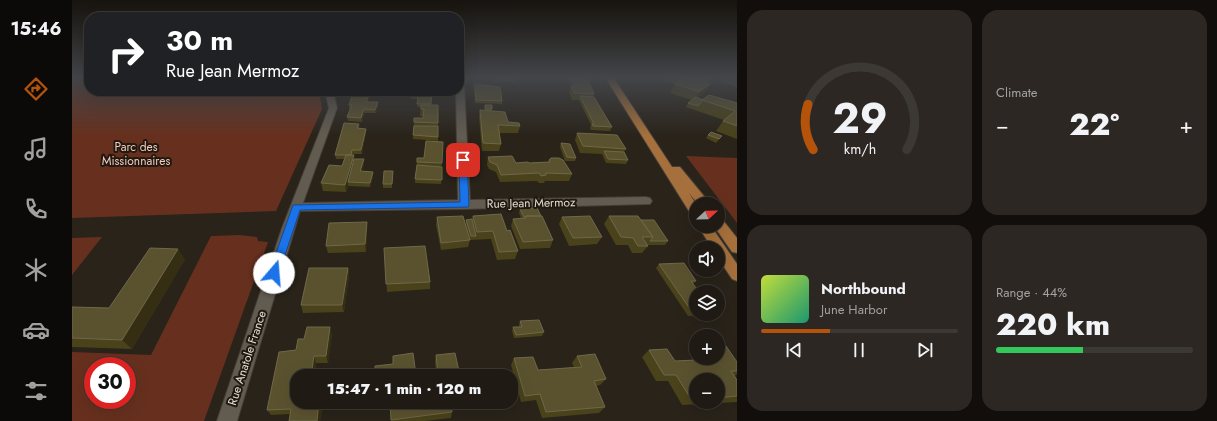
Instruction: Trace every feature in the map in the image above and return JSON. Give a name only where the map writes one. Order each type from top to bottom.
[{"type":"main road","points":[[621,97],[689,202]]},
{"type":"main road","points":[[636,119],[698,197]]},
{"type":"main road","points":[[725,232],[737,248]]},
{"type":"main road","points":[[709,233],[737,275]]},
{"type":"street","name":"Rue Anatole France","points":[[227,421],[296,207],[333,108],[330,97]]},
{"type":"street","points":[[460,97],[464,205]]},
{"type":"street","name":"Rue Jean Mermoz","points":[[296,207],[646,201]]},
{"type":"green space","name":"Parc des Missionnaires","points":[[72,97],[320,97],[322,109],[276,211],[72,218]]},
{"type":"green space","points":[[686,156],[737,158],[737,223],[725,207],[725,197],[717,197]]},
{"type":"green space","points":[[240,235],[257,237],[258,241],[268,242],[204,421],[72,421],[72,352],[151,355],[211,236]]},
{"type":"green space","points":[[102,237],[72,275],[72,238]]},
{"type":"building","points":[[352,97],[368,97],[366,102],[378,102],[375,110],[364,109],[361,118],[347,117],[352,105],[349,105]]},
{"type":"building","points":[[418,97],[432,97],[431,104],[417,104]]},
{"type":"building","points":[[476,97],[501,97],[502,101],[476,100]]},
{"type":"building","points":[[580,97],[594,97],[612,127],[593,126],[592,124],[594,124]]},
{"type":"building","points":[[696,97],[703,100],[698,106],[688,103]]},
{"type":"building","points":[[707,97],[715,97],[737,103],[737,126],[723,121],[735,111],[702,100]]},
{"type":"building","points":[[421,105],[438,105],[438,123],[414,122],[414,118],[423,118],[424,109],[421,109]]},
{"type":"building","points":[[485,105],[492,105],[492,109],[485,109]]},
{"type":"building","points":[[480,110],[505,112],[508,122],[519,123],[520,126],[498,125],[501,144],[483,143]]},
{"type":"building","points":[[344,123],[359,124],[357,128],[366,129],[361,150],[352,150],[351,155],[335,155]]},
{"type":"building","points":[[414,126],[438,126],[438,137],[413,135]]},
{"type":"building","points":[[711,132],[722,136],[719,139],[708,135]]},
{"type":"building","points":[[577,133],[617,135],[626,149],[583,146]]},
{"type":"building","points":[[426,141],[443,142],[442,163],[417,162],[417,158],[424,158]]},
{"type":"building","points":[[561,143],[570,144],[576,158],[567,157]]},
{"type":"building","points":[[604,151],[624,152],[628,160],[608,159]]},
{"type":"building","points":[[346,155],[354,155],[345,185],[321,183],[329,165],[342,166]]},
{"type":"building","points":[[512,156],[516,163],[550,162],[549,160],[551,158],[559,158],[563,160],[572,174],[546,173],[546,175],[541,176],[539,173],[501,175],[497,165],[490,162],[488,157]]},
{"type":"building","points":[[354,159],[364,159],[360,171],[373,172],[370,183],[348,182]]},
{"type":"building","points":[[417,165],[442,167],[442,180],[415,179]]},
{"type":"building","points":[[384,171],[393,171],[392,184],[383,184]]},
{"type":"building","points":[[537,208],[541,216],[524,217],[520,209]]},
{"type":"building","points":[[501,214],[507,231],[510,230],[518,251],[499,252],[493,231],[477,232],[473,216]]},
{"type":"building","points":[[463,216],[470,240],[441,243],[437,217]]},
{"type":"building","points":[[526,216],[542,216],[553,240],[523,242],[513,219],[526,218]]},
{"type":"building","points":[[590,216],[602,237],[573,238],[562,217]]},
{"type":"building","points":[[609,216],[638,216],[653,237],[642,237],[648,246],[638,246],[633,238],[621,237]]},
{"type":"building","points":[[472,219],[476,236],[471,236],[466,220]]},
{"type":"building","points":[[641,220],[654,220],[668,241],[650,241],[653,237]]},
{"type":"building","points":[[367,222],[365,244],[326,246],[329,223]]},
{"type":"building","points":[[425,246],[430,282],[386,284],[384,248]]},
{"type":"building","points":[[150,248],[178,249],[122,340],[72,338],[72,307],[109,308]]},
{"type":"building","points":[[684,263],[689,270],[689,277],[693,277],[696,281],[691,281],[694,285],[689,285],[689,308],[659,264]]},
{"type":"building","points":[[309,268],[348,268],[342,305],[301,305]]},
{"type":"building","points":[[539,320],[544,332],[516,335],[513,327],[522,327],[520,321]]},
{"type":"building","points":[[307,327],[330,327],[326,356],[314,356],[312,369],[290,369],[291,409],[267,410],[279,352],[296,350],[298,339],[304,339]]},
{"type":"building","points":[[726,346],[737,362],[737,371],[731,371],[737,380],[737,396],[725,397],[725,373],[689,373],[689,396],[676,375],[664,375],[649,350],[667,349],[675,361],[689,360],[689,365],[725,365]]},
{"type":"building","points":[[413,353],[415,369],[375,369],[375,366],[393,364],[393,356]]},
{"type":"building","points":[[455,353],[458,369],[438,369],[436,355]]},
{"type":"building","points":[[595,354],[606,379],[594,381],[605,407],[546,412],[540,394],[525,396],[514,358],[533,357],[538,370],[582,367],[577,356]]},
{"type":"building","points":[[291,409],[318,409],[317,421],[289,421]]},
{"type":"building","points":[[390,409],[452,409],[452,412],[391,420]]},
{"type":"route","points":[[274,273],[296,207],[464,205],[463,160]]}]
